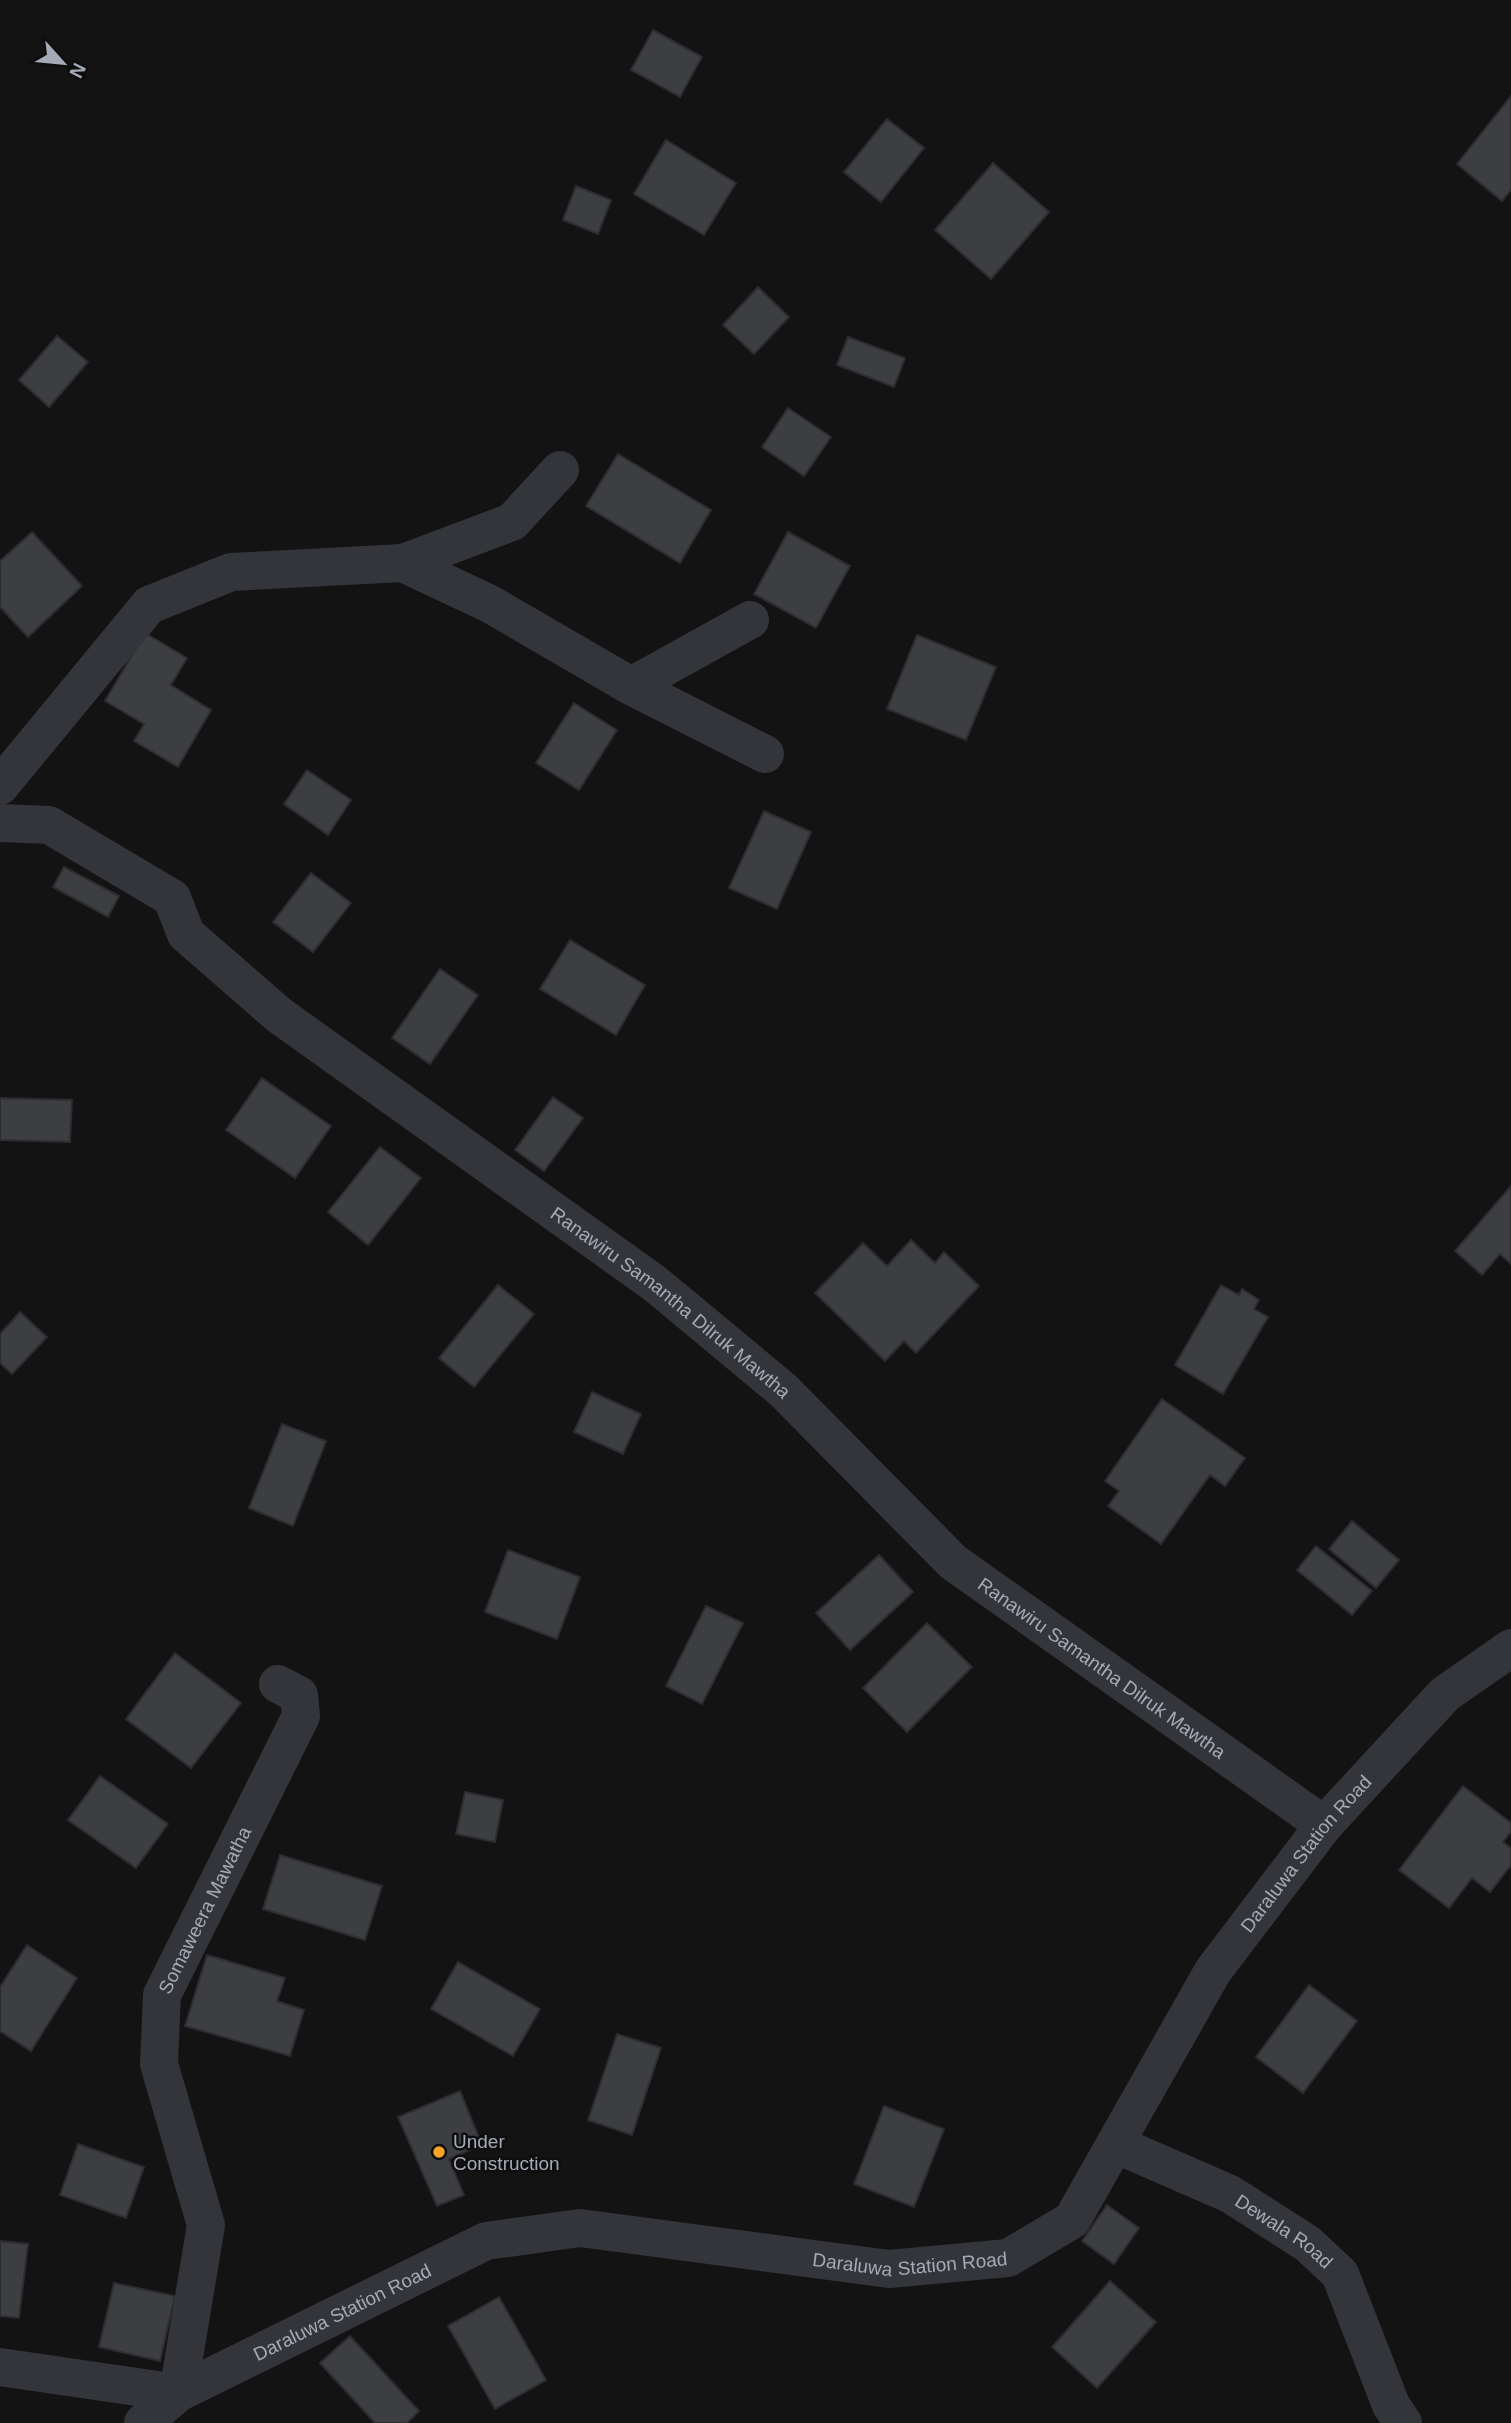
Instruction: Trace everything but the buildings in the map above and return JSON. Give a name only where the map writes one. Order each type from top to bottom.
[{"type":"street","points":[[0,786],[149,605],[231,572],[403,564],[512,522],[560,470]]},
{"type":"street","points":[[403,564],[490,604],[631,686],[765,754]]},
{"type":"street","points":[[631,686],[750,620]]},
{"type":"street","name":"Ranawiru Samantha Dilruk Mawtha","points":[[0,823],[49,825],[172,898],[186,933],[279,1015],[654,1283],[783,1390],[953,1562],[1324,1825]]},
{"type":"street","name":"Daraluwa Station Road","points":[[144,2423],[178,2393],[486,2241],[580,2228],[889,2269],[1008,2258],[1072,2220],[1213,1971],[1324,1825],[1445,1694],[1511,1648]]},
{"type":"street","name":"Somaweera Mawatha","points":[[178,2393],[206,2225],[159,2064],[162,1995],[301,1716],[299,1695],[278,1684]]},
{"type":"street","name":"Dewala Road","points":[[1115,2144],[1230,2194],[1308,2244],[1340,2274],[1391,2405],[1403,2423]]},
{"type":"street","points":[[0,2367],[178,2393]]},
{"type":"place","name":"Under Construction","points":[[439,2152]]}]
